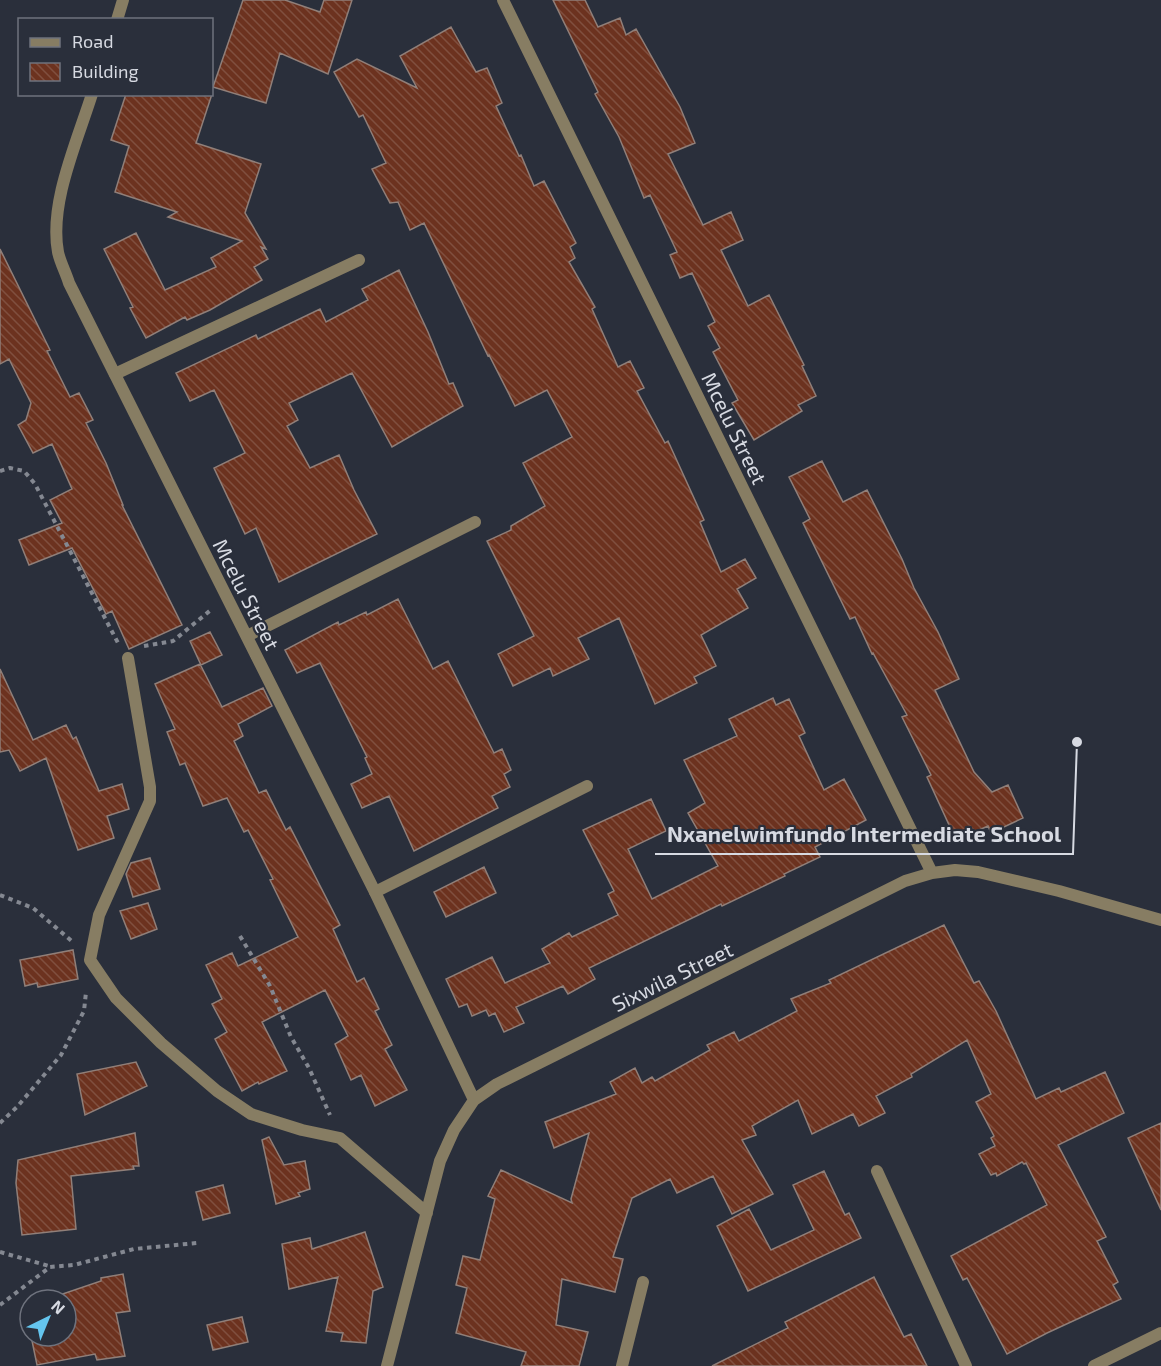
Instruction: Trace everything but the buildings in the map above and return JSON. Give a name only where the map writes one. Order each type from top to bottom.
[{"type":"street","points":[[118,18],[123,0]]},
{"type":"street","name":"Mcelu Street","points":[[503,0],[932,873]]},
{"type":"street","name":"Mcelu Street","points":[[91,96],[59,199],[56,227],[58,253],[69,283],[375,892],[474,1100]]},
{"type":"street","points":[[115,374],[359,260]]},
{"type":"street","points":[[247,636],[475,522]]},
{"type":"street","points":[[128,658],[150,787],[150,801],[99,915],[90,960],[116,998],[161,1043],[217,1091],[251,1114],[302,1130],[340,1138],[427,1213]]},
{"type":"street","points":[[375,892],[587,786]]},
{"type":"street","name":"Sixwila Street","points":[[387,1366],[440,1161],[454,1130],[474,1100],[497,1084],[894,887],[932,873],[955,870],[978,873],[1059,891],[1161,920]]},
{"type":"street","points":[[877,1171],[966,1366]]},
{"type":"street","points":[[622,1366],[643,1282]]},
{"type":"street","points":[[1094,1366],[1161,1333]]},
{"type":"path","points":[[0,471],[10,468],[24,471],[35,484],[128,658],[145,645],[172,641],[227,597]]},
{"type":"path","points":[[0,895],[33,908],[62,931],[90,960],[84,1011],[61,1055],[17,1107],[0,1123]]},
{"type":"path","points":[[240,936],[270,986],[278,1010],[309,1068],[340,1138]]},
{"type":"path","points":[[0,1252],[50,1267],[74,1265],[134,1249],[197,1243]]},
{"type":"path","points":[[0,1305],[50,1267]]},
{"type":"place","name":"Nxanelwimfundo Intermediate School","points":[[1077,742]]}]
